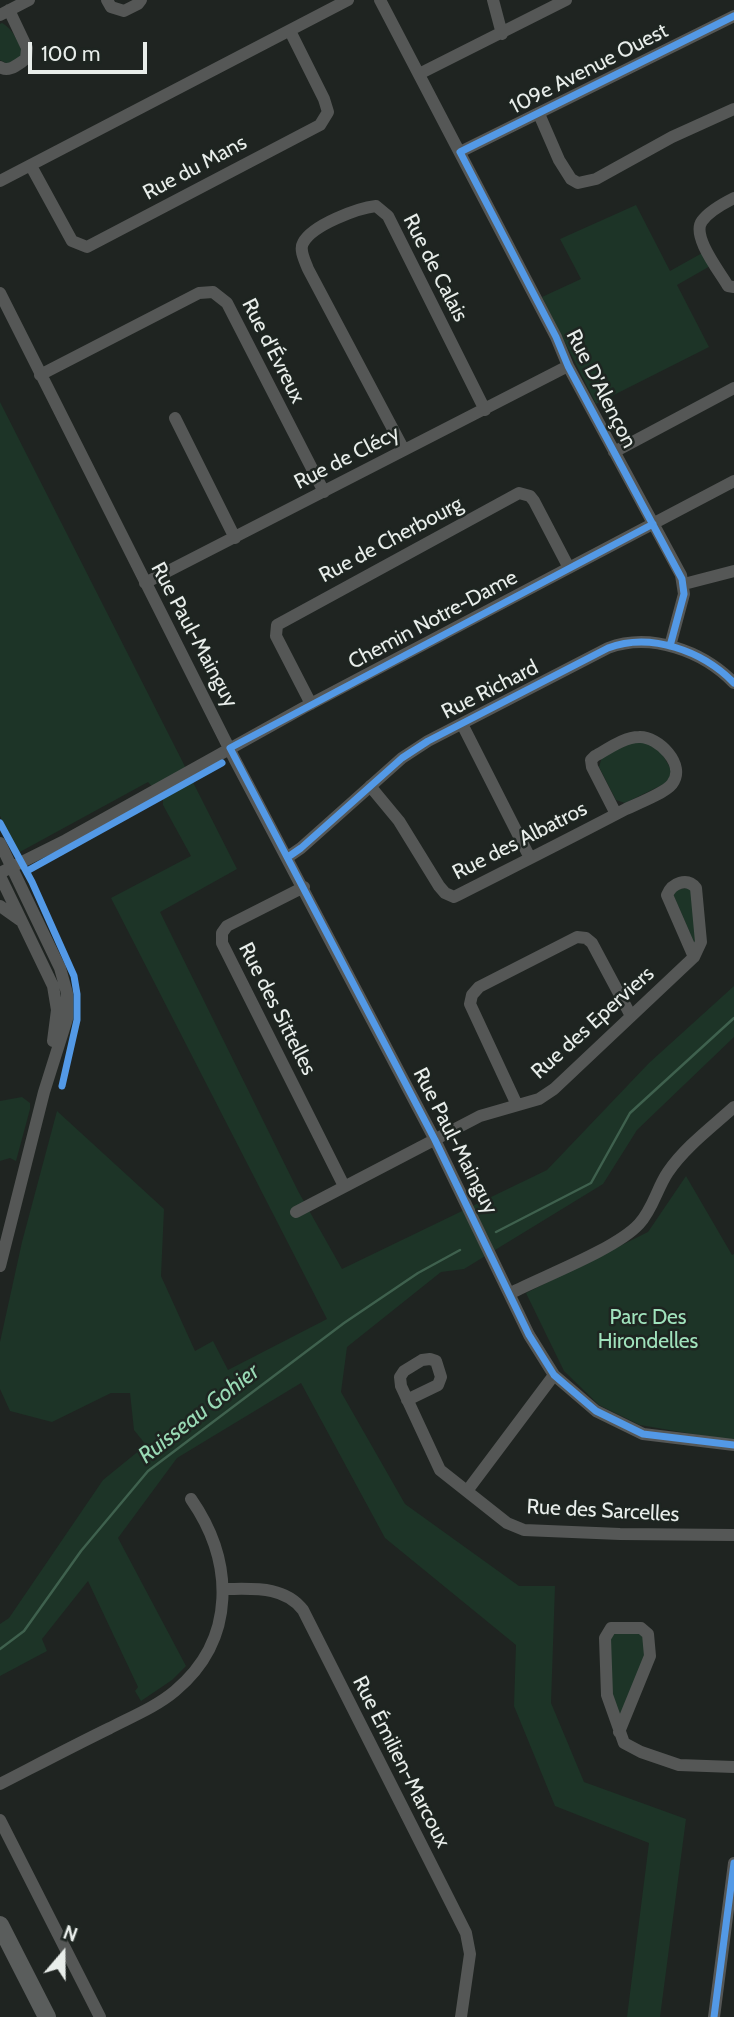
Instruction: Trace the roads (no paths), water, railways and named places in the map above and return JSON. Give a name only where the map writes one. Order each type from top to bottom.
[{"type":"highway","points":[[0,1925],[47,2017]]},
{"type":"street","points":[[0,67],[4,70],[10,69],[26,59],[28,54],[5,13],[29,0]]},
{"type":"street","points":[[107,0],[111,6],[124,11],[141,0]]},
{"type":"street","points":[[0,181],[348,0]]},
{"type":"street","name":"Rue D'Alençon","points":[[380,0],[556,337],[568,366],[684,584]]},
{"type":"street","points":[[493,0],[502,34]]},
{"type":"street","points":[[419,75],[566,0]]},
{"type":"street","name":"109e Avenue Ouest","points":[[460,152],[734,16]]},
{"type":"street","name":"Rue du Mans","points":[[31,166],[72,241],[87,247],[320,125],[328,112],[324,99],[290,31]]},
{"type":"street","points":[[539,114],[559,160],[571,178],[578,183],[596,179],[672,137],[734,109]]},
{"type":"street","points":[[734,198],[702,221],[699,229],[709,256],[728,286],[734,287]]},
{"type":"street","name":"Rue de Calais","points":[[404,450],[308,269],[302,251],[302,244],[311,233],[335,220],[360,208],[376,206],[388,216],[485,410]]},
{"type":"street","name":"Rue d'Évreux","points":[[40,375],[199,293],[213,292],[227,303],[324,492]]},
{"type":"street","name":"Rue Paul-Mainguy","points":[[0,293],[145,583],[435,1140],[529,1335],[554,1376],[596,1411],[643,1434],[734,1445]]},
{"type":"street","name":"Rue de Clécy","points":[[145,583],[568,366]]},
{"type":"street","points":[[614,452],[734,388]]},
{"type":"street","points":[[175,418],[235,538]]},
{"type":"street","name":"Chemin Notre-Dame","points":[[4,872],[311,704],[734,481]]},
{"type":"street","name":"Rue de Cherbourg","points":[[311,704],[276,636],[277,625],[519,494],[530,496],[569,568]]},
{"type":"street","points":[[670,646],[683,599],[684,584],[734,571]]},
{"type":"street","name":"Rue Richard","points":[[288,857],[402,758],[608,648],[641,642],[670,646],[700,659],[732,678]]},
{"type":"street","points":[[462,724],[530,858]]},
{"type":"street","name":"Rue des Albatros","points":[[370,786],[399,821],[446,893],[454,897],[671,786],[677,775],[675,764],[660,743],[637,736],[591,760],[616,814]]},
{"type":"street","points":[[0,843],[4,872],[23,923],[50,978],[57,1004],[44,1092]]},
{"type":"street","points":[[0,1266],[6,1214],[67,1019],[68,993],[60,968],[4,872]]},
{"type":"street","points":[[684,881],[692,883],[696,888],[701,942],[694,957],[667,895],[671,887],[684,881]]},
{"type":"street","name":"Rue des Sittelles","points":[[304,887],[227,926],[222,933],[222,943],[344,1186]]},
{"type":"street","points":[[0,906],[23,923]]},
{"type":"street","points":[[517,1105],[470,1004],[472,995],[479,987],[577,937],[586,938],[592,943],[631,1016]]},
{"type":"street","name":"Rue des Eperviers","points":[[296,1212],[480,1116],[539,1099],[554,1089],[694,957]]},
{"type":"street","points":[[511,1293],[610,1244],[640,1223],[676,1161],[734,1107]]},
{"type":"street","points":[[467,1491],[554,1376]]},
{"type":"street","name":"Rue des Sarcelles","points":[[407,1400],[440,1470],[507,1523],[524,1530],[734,1535]]},
{"type":"street","points":[[0,1784],[146,1709],[178,1689],[198,1666],[212,1642],[219,1621],[223,1588],[215,1543],[191,1499]]},
{"type":"street","name":"Rue Émilien-Marcoux","points":[[223,1588],[282,1593],[294,1599],[303,1610],[466,1933],[470,1954],[461,2017]]},
{"type":"street","points":[[619,1732],[650,1657],[648,1633],[641,1628],[611,1628],[605,1638],[607,1695],[619,1732],[624,1743],[679,1765],[734,1767]]},
{"type":"street","points":[[0,1820],[100,2017]]},
{"type":"street","points":[[714,2017],[728,1962],[734,1863]]},
{"type":"waterway","name":"Ruisseau Gohier","points":[[496,1232],[591,1183],[630,1113],[734,1018]]},
{"type":"waterway","name":"Ruisseau Gohier","points":[[0,1649],[24,1631],[81,1551],[148,1471],[344,1323],[418,1273],[460,1250]]},
{"type":"park label","name":"Parc Des Hirondelles","points":[[648,1330]]}]
